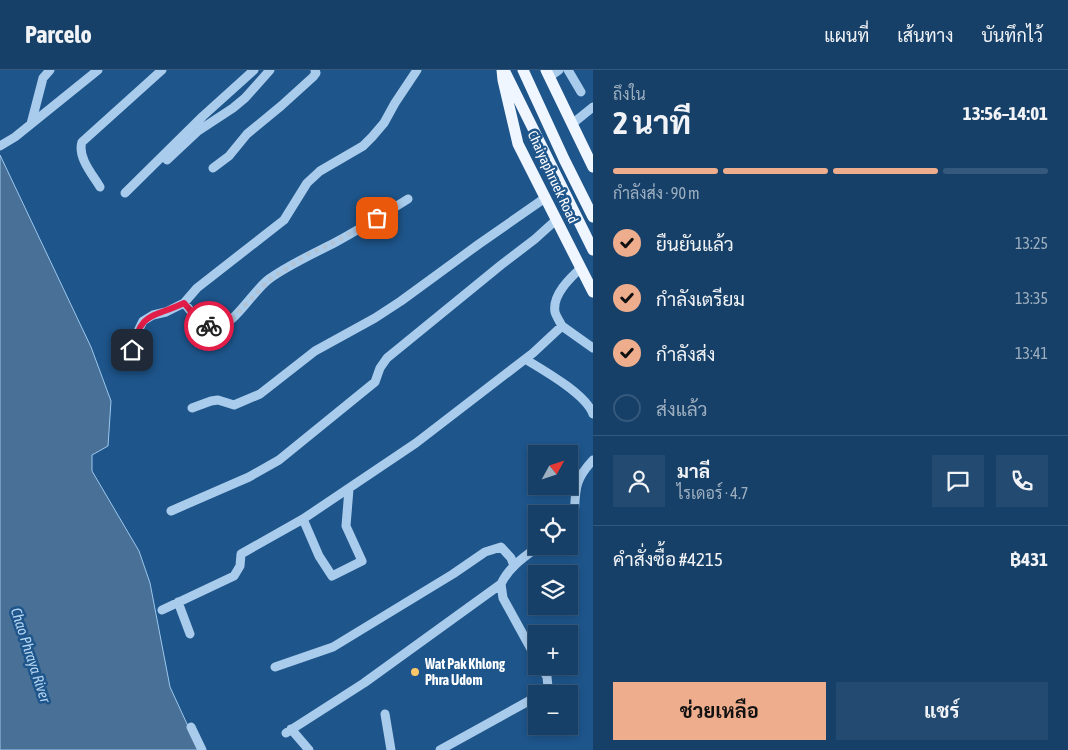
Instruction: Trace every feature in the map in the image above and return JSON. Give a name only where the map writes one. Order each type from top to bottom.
[{"type":"main road","name":"Chaiyaphruek Road","points":[[503,70],[502,80],[518,144],[593,292]]},
{"type":"main road","name":"Chaiyaphruek Road","points":[[503,70],[593,250]]},
{"type":"main road","name":"Chaiyaphruek Road","points":[[524,70],[564,159],[593,217]]},
{"type":"main road","points":[[548,74],[593,167]]},
{"type":"street","points":[[31,124],[42,78],[50,70]]},
{"type":"street","points":[[0,146],[15,137],[98,70]]},
{"type":"street","points":[[100,188],[82,156],[80,148],[82,142],[162,70]]},
{"type":"street","points":[[125,193],[203,116],[254,70]]},
{"type":"street","points":[[167,160],[198,131],[239,103],[270,70]]},
{"type":"street","points":[[213,168],[229,156],[247,134],[314,77],[315,70]]},
{"type":"street","points":[[132,350],[138,329],[143,321],[184,303],[197,288],[284,220],[307,182],[320,171],[363,146],[384,123],[417,70]]},
{"type":"street","points":[[548,74],[559,70]]},
{"type":"street","points":[[568,70],[581,92]]},
{"type":"street","points":[[572,124],[593,107]]},
{"type":"street","points":[[192,408],[218,400],[234,405],[260,394],[315,351],[401,302],[492,234],[546,198]]},
{"type":"street","points":[[184,303],[202,324],[211,327],[221,326],[231,320],[269,280],[307,255],[335,242],[408,200]]},
{"type":"street","points":[[171,511],[249,478],[279,460],[375,382],[380,368],[387,358],[556,220]]},
{"type":"street","points":[[581,268],[570,277],[560,292],[555,312],[562,326],[593,348]]},
{"type":"street","points":[[162,610],[234,576],[240,566],[241,554],[303,519],[416,444],[525,359],[562,326]]},
{"type":"street","points":[[525,359],[577,394],[591,408],[593,414]]},
{"type":"street","points":[[575,505],[576,484],[585,468],[593,460]]},
{"type":"street","points":[[303,519],[319,556],[332,576],[362,561],[346,526],[348,490]]},
{"type":"street","points":[[275,668],[333,647],[453,574],[485,552],[501,547],[511,558],[514,566]]},
{"type":"street","points":[[528,555],[514,566],[506,575],[502,584],[503,598],[528,643]]},
{"type":"street","points":[[309,750],[289,731],[364,682],[502,584]]},
{"type":"street","points":[[178,602],[190,634]]},
{"type":"street","points":[[440,750],[528,701]]},
{"type":"street","points":[[385,714],[391,750]]},
{"type":"street","points":[[191,727],[202,750]]},
{"type":"water","name":"Chao Phraya River","points":[[0,155],[91,347],[111,401],[108,446],[92,455],[92,471],[139,551],[150,583],[170,687],[199,750],[0,750]]},
{"type":"way so far","points":[[209,326],[221,326],[231,320],[257,290],[269,280],[307,255],[335,242],[377,218]]},
{"type":"place","name":"Wat Pak Khlong Phra Udom","points":[[415,672]]},
{"type":"route","points":[[132,350],[138,329],[143,321],[184,303],[202,324],[209,326]]}]
